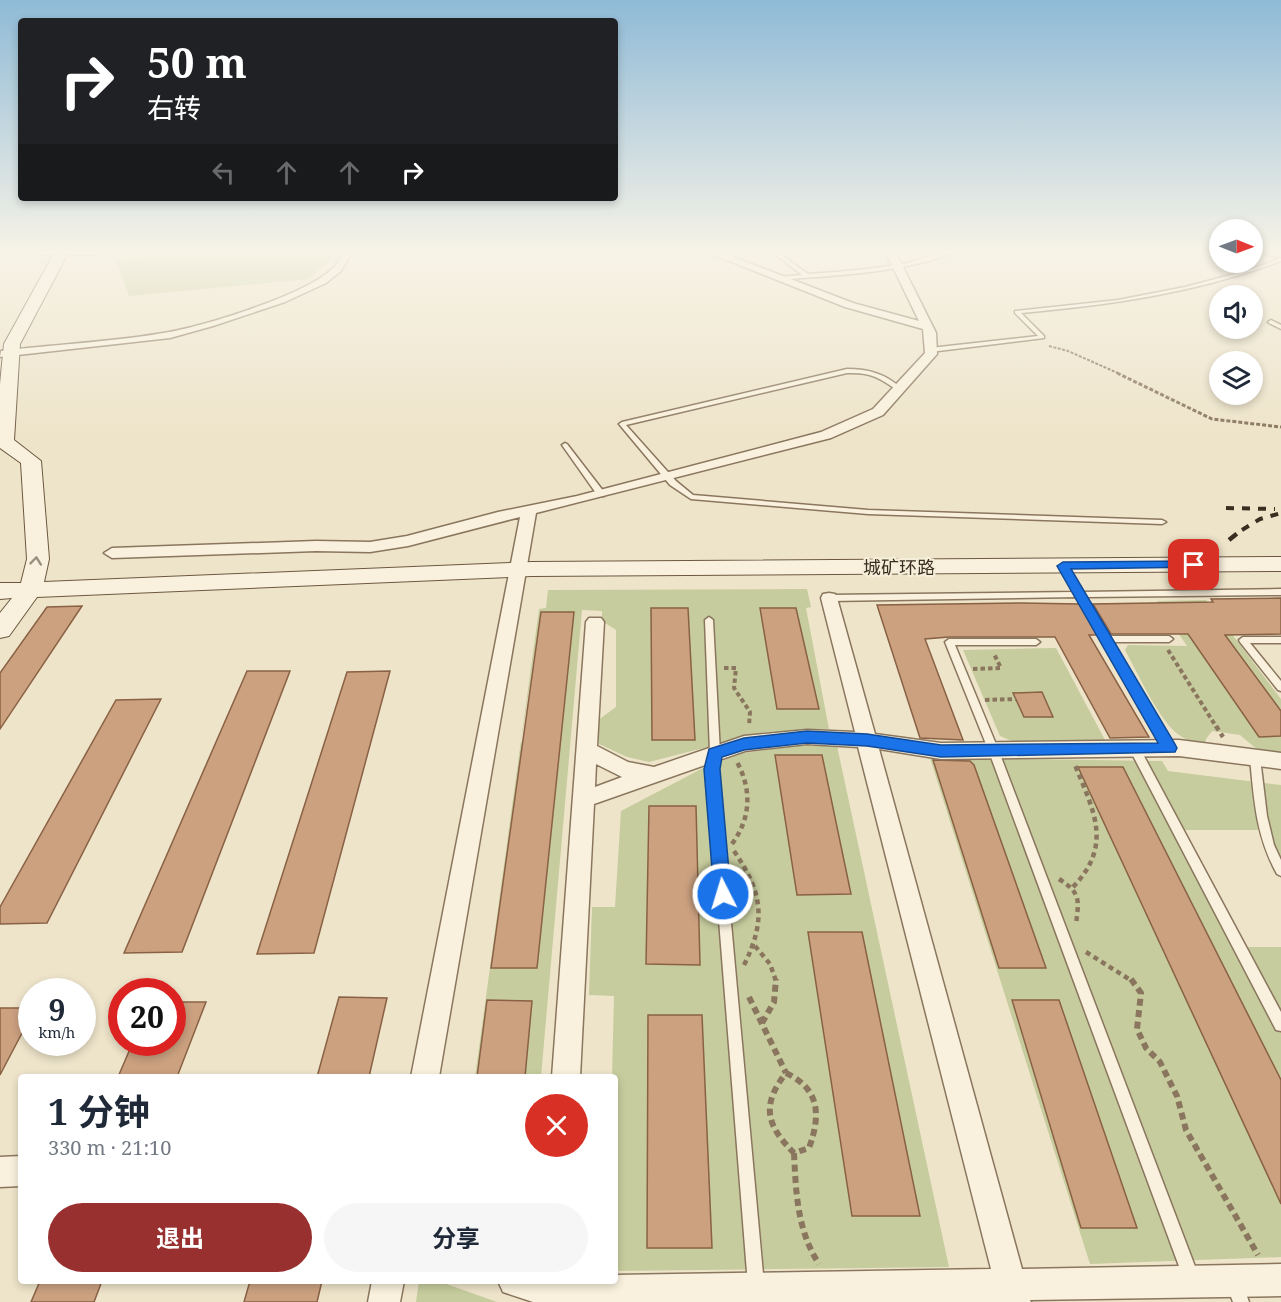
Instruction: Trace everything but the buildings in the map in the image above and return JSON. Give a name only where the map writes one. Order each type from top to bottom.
[{"type":"street","points":[[11,594],[38,560],[31,461],[4,442],[4,356],[12,344],[25,312]]},
{"type":"street","points":[[4,356],[170,335],[242,312]]},
{"type":"street","points":[[873,312],[927,327]]},
{"type":"street","points":[[112,553],[316,546],[370,547],[408,541],[601,494],[826,435],[878,412],[930,354],[930,333],[920,312]]},
{"type":"street","points":[[0,454],[19,466],[22,556],[0,630]]},
{"type":"street","points":[[426,1074],[530,510]]},
{"type":"street","name":"城矿环路","points":[[11,594],[517,571],[1281,564]]},
{"type":"street","points":[[829,598],[1013,1293]]},
{"type":"street","points":[[567,1074],[595,622]]},
{"type":"street","points":[[584,799],[729,749],[807,737],[867,740],[941,751],[1169,748],[1281,761]]},
{"type":"street","points":[[587,750],[624,770],[653,774]]},
{"type":"street","points":[[0,1172],[18,1171]]},
{"type":"street","points":[[525,1284],[553,1292],[766,1293],[837,1288],[1013,1293],[1193,1282],[1237,1292],[1276,1280]]},
{"type":"street","points":[[384,1302],[387,1284]]},
{"type":"lane","points":[[930,350],[1042,337],[1017,312],[1019,312]]},
{"type":"lane","points":[[1271,322],[1281,327]]},
{"type":"lane","points":[[899,388],[880,374],[864,370],[847,371],[622,424],[668,476],[691,497],[868,512],[1162,522]]},
{"type":"lane","points":[[566,445],[601,494]]},
{"type":"lane","points":[[1063,566],[1169,748]]},
{"type":"lane","points":[[829,598],[1281,592]]},
{"type":"lane","points":[[709,620],[711,668],[729,749],[712,769],[717,832],[766,1293]]},
{"type":"lane","points":[[1107,639],[1165,639]]},
{"type":"lane","points":[[1281,640],[1244,640],[1281,688]]},
{"type":"lane","points":[[1036,642],[949,642],[993,749],[1193,1282]]},
{"type":"lane","points":[[1134,748],[1281,1025]]},
{"type":"lane","points":[[1245,757],[1259,799],[1271,855],[1281,871]]},
{"type":"path","points":[[1023,339],[1068,351],[1212,419],[1281,427]]},
{"type":"path","points":[[1165,639],[1245,757]]},
{"type":"path","points":[[960,670],[1001,668],[989,642]]},
{"type":"path","points":[[711,668],[736,668],[732,685],[734,694],[750,712],[749,728],[729,749],[745,775],[748,797],[747,818],[738,838],[730,846]]},
{"type":"path","points":[[973,700],[1016,699]]},
{"type":"path","points":[[1068,749],[1096,819],[1096,852],[1084,878],[1073,887]]},
{"type":"path","points":[[717,832],[749,871],[760,897],[755,946],[742,968],[733,974],[762,1023],[786,1073],[805,1084],[816,1107],[816,1132],[809,1148],[794,1153]]},
{"type":"path","points":[[1038,871],[1073,887],[1080,902],[1075,934]]},
{"type":"path","points":[[1079,942],[1083,950],[1130,977],[1141,993],[1137,1029],[1146,1048],[1160,1062],[1177,1096],[1186,1130],[1276,1280]]},
{"type":"path","points":[[755,946],[770,960],[776,976],[775,1002],[762,1023]]},
{"type":"path","points":[[786,1073],[777,1084],[770,1099],[769,1119],[778,1139],[794,1153],[797,1218],[808,1249],[837,1288]]},
{"type":"green space","points":[[807,589],[811,607],[806,608],[829,729],[766,732],[649,762],[627,757],[599,744],[598,720],[616,707],[616,630],[602,621],[602,611],[582,610],[541,1074],[525,1074],[532,1001],[487,1000],[477,1074],[475,1074],[539,609],[546,608],[548,590]],"holes":[[[541,612],[574,612],[560,742],[521,742]],[[519,767],[557,767],[537,968],[492,968]]]},
{"type":"green space","points":[[1206,600],[1281,699],[1281,711],[1201,603],[1167,604],[1259,736],[1281,736],[1281,754],[1259,751],[1240,735],[1212,731],[1205,745],[1182,737],[1164,719],[1125,650],[1128,645],[1187,646],[1157,601]]},
{"type":"green space","points":[[1056,648],[1105,740],[1012,741],[1000,736],[963,650]]},
{"type":"green space","points":[[793,746],[837,746],[949,1267],[618,1271],[618,1074],[612,1074],[614,996],[589,995],[592,907],[615,907],[621,811],[705,767],[744,753]],"holes":[[[776,755],[822,755],[850,894],[797,895]],[[649,806],[696,807],[700,965],[646,963]],[[861,931],[920,1216],[852,1216],[808,932]],[[648,1015],[702,1015],[647,1247]]]},
{"type":"green space","points":[[930,758],[1162,761],[1168,771],[1281,785],[1281,871],[1265,830],[1177,830],[1235,947],[1281,947],[1281,1257],[1090,1264]],"holes":[[[935,766],[1046,968],[1000,968]],[[1123,767],[1197,913],[1145,913],[1079,768]],[[1012,1000],[1059,1000],[1136,1228],[1081,1228]]]},
{"type":"green space","points":[[419,1284],[446,1284],[497,1302],[416,1302]]},
{"type":"railway","points":[[1226,508],[1275,509]]},
{"type":"railway","points":[[1242,530],[1260,519],[1281,513]]},
{"type":"railway","points":[[1229,540],[1244,528]]},
{"type":"route","points":[[723,894],[712,769],[715,753],[744,744],[807,737],[867,740],[941,751],[1169,748],[1063,566],[1194,565]]}]
